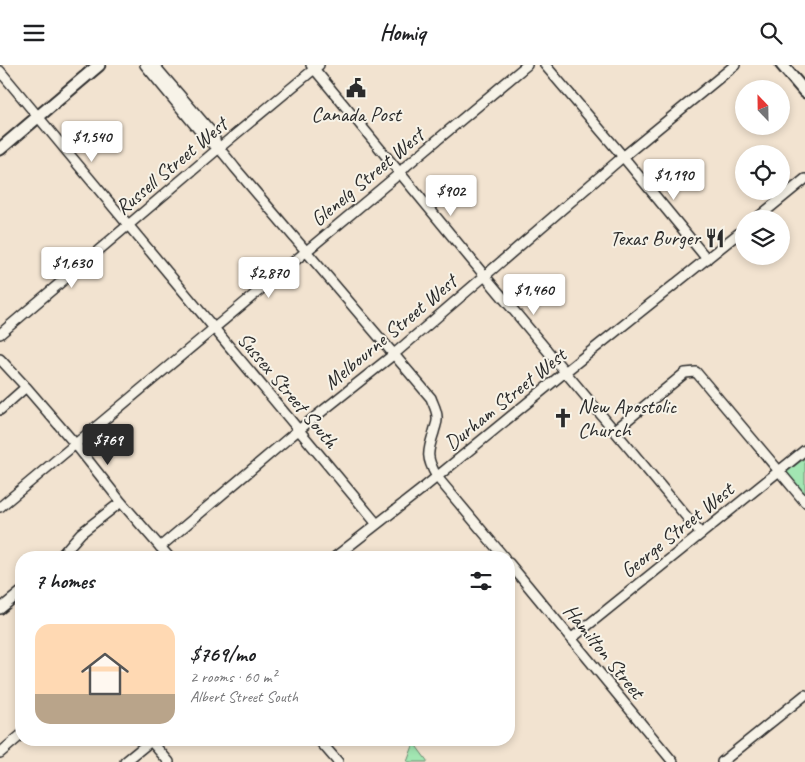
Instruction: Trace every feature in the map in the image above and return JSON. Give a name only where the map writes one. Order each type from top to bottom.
[{"type":"main road","points":[[0,149],[99,65]]},
{"type":"main road","points":[[782,65],[805,92]]},
{"type":"street","points":[[145,65],[207,140],[217,146],[431,398],[436,411],[437,423],[428,449],[430,463],[437,477],[499,551]]},
{"type":"street","points":[[154,65],[214,135],[217,146]]},
{"type":"street","name":"Glenelg Street West","points":[[0,507],[267,286],[527,65]]},
{"type":"street","points":[[545,65],[707,259]]},
{"type":"street","name":"Melbourne Street West","points":[[160,547],[299,430],[393,355],[484,275],[734,65]]},
{"type":"street","points":[[315,66],[400,173],[700,534]]},
{"type":"street","name":"Russell Street West","points":[[0,334],[128,226],[217,146],[315,66]]},
{"type":"street","name":"Sussex Street South","points":[[0,71],[377,524]]},
{"type":"street","points":[[767,210],[805,179]]},
{"type":"street","name":"Durham Street West","points":[[343,551],[735,236]]},
{"type":"street","points":[[0,359],[76,445],[121,502],[164,551]]},
{"type":"street","points":[[614,431],[685,373],[696,372],[805,501]]},
{"type":"street","points":[[0,410],[26,387]]},
{"type":"street","name":"George Street West","points":[[572,638],[805,450]]},
{"type":"street","points":[[65,551],[81,533],[121,502]]},
{"type":"street","name":"Hamilton Street","points":[[515,570],[673,762]]},
{"type":"street","points":[[0,609],[15,596]]},
{"type":"street","points":[[722,762],[805,695]]},
{"type":"street","points":[[0,753],[15,740]]},
{"type":"street","points":[[125,762],[144,746]]},
{"type":"street","points":[[156,746],[169,762]]},
{"type":"street","points":[[325,746],[338,762]]},
{"type":"green space","points":[[805,458],[805,502],[783,475]]},
{"type":"green space","points":[[413,746],[416,746],[428,762],[407,762]]},
{"type":"place","name":"Canada Post","points":[[356,88]]},
{"type":"place","name":"Texas Burger","points":[[715,238]]},
{"type":"place","name":"New Apostolic Church","points":[[563,418]]}]
